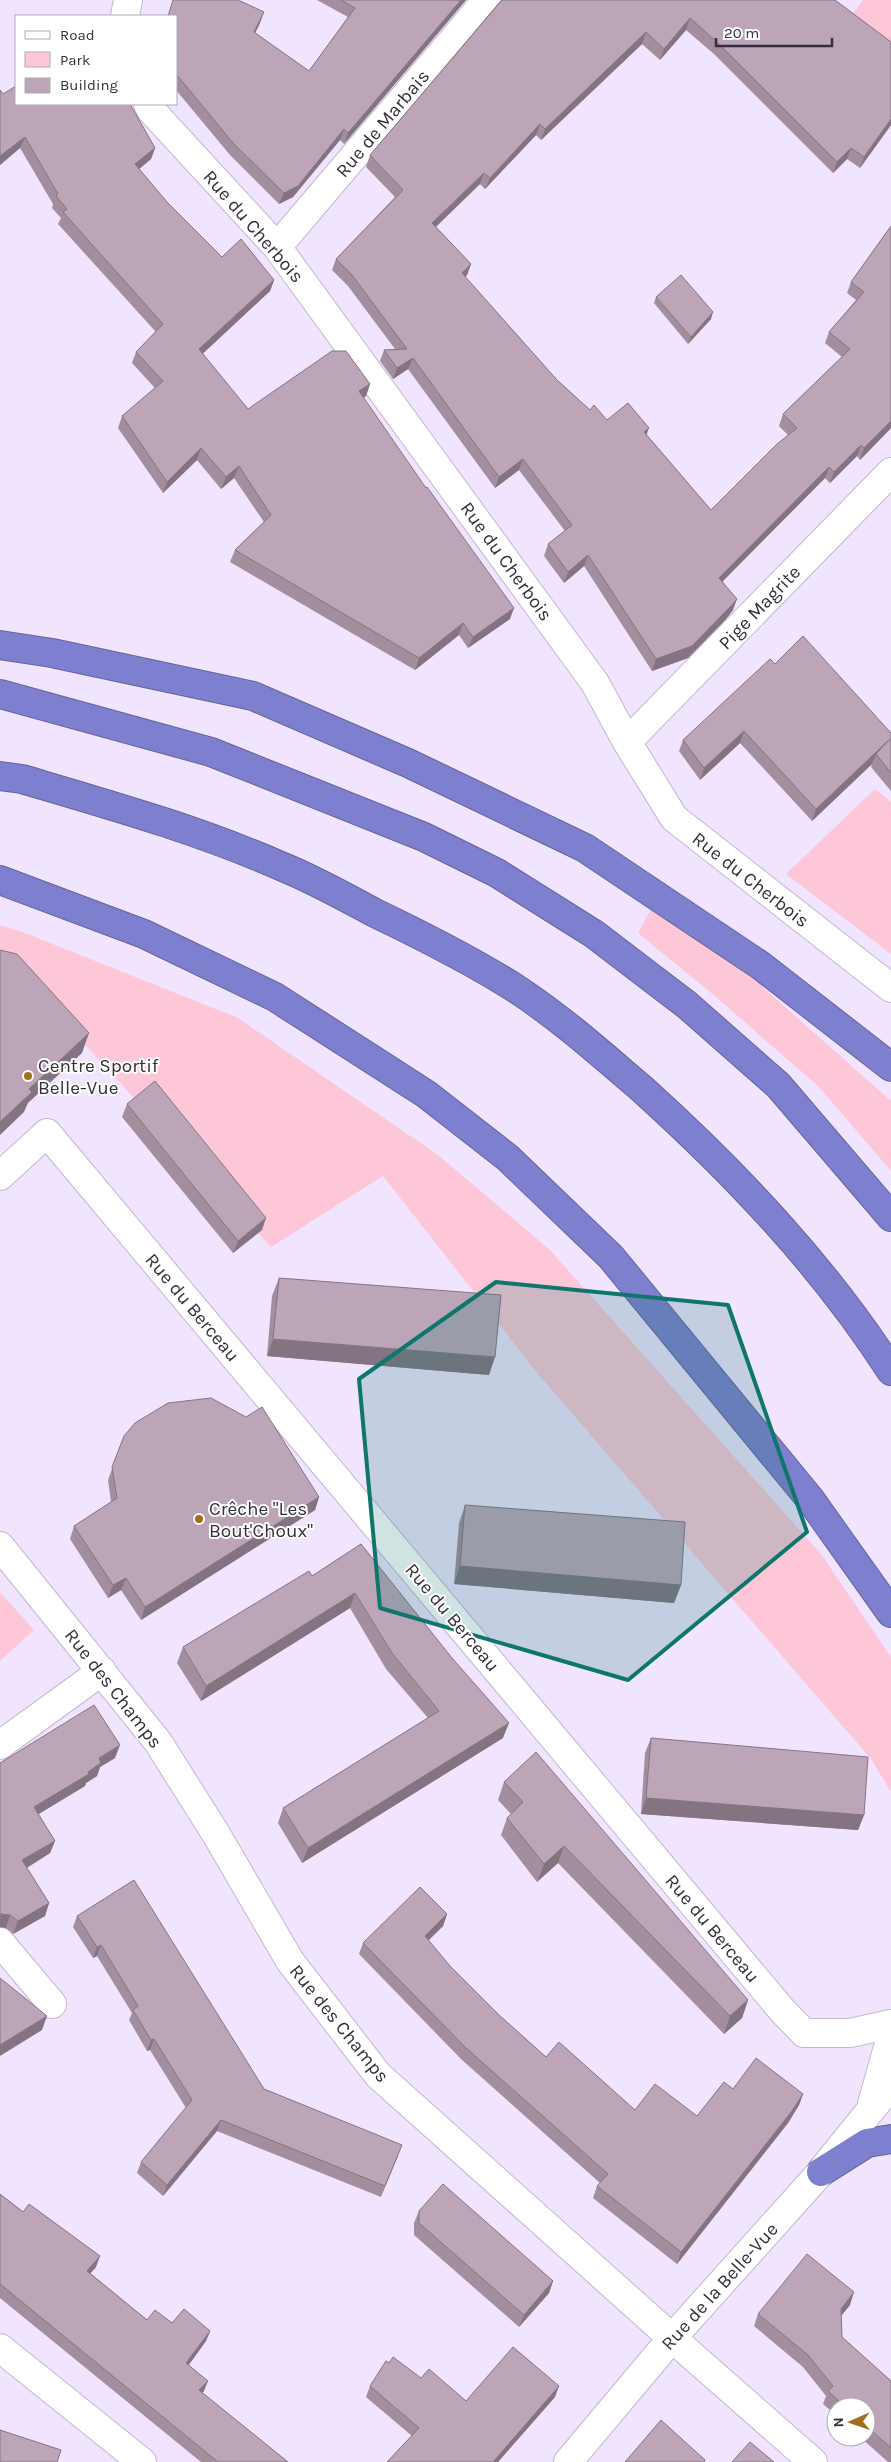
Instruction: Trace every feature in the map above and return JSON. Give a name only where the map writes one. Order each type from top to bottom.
[{"type":"highway","points":[[0,645],[52,653],[253,696],[417,767],[585,848],[760,965],[891,1067]]},
{"type":"highway","points":[[0,694],[210,752],[424,838],[497,873],[594,934],[688,1005],[778,1085],[891,1217]]},
{"type":"highway","points":[[0,776],[22,779],[155,818],[284,867],[421,935],[517,990],[593,1046],[675,1119],[742,1185],[803,1252],[870,1338],[891,1371]]},
{"type":"highway","points":[[0,880],[144,934],[275,997],[426,1094],[508,1158],[611,1257],[810,1499],[891,1613]]},
{"type":"highway","points":[[821,2172],[867,2143],[891,2139]]},
{"type":"street","points":[[125,15],[128,0]]},
{"type":"street","name":"Rue de Marbais","points":[[277,247],[487,0]]},
{"type":"street","name":"Rue du Cherbois","points":[[148,105],[151,110],[277,247],[595,683],[627,742],[674,818],[891,988]]},
{"type":"street","name":"Pige Magrite","points":[[627,742],[891,472]]},
{"type":"street","name":"Rue du Berceau","points":[[0,1176],[47,1133],[781,2009],[804,2033],[850,2033],[891,2024]]},
{"type":"street","name":"Rue des Champs","points":[[0,1546],[158,1742],[216,1834],[290,1961],[378,2075],[813,2462]]},
{"type":"street","points":[[0,1745],[102,1671]]},
{"type":"street","points":[[0,1942],[52,2004]]},
{"type":"street","name":"Rue de la Belle-Vue","points":[[870,2110],[891,2036]]},
{"type":"street","name":"Rue de la Belle-Vue","points":[[568,2462],[672,2338],[821,2172],[891,2085]]},
{"type":"street","points":[[0,2348],[142,2462]]},
{"type":"highlighted area","points":[[496,1282],[728,1305],[807,1532],[628,1680],[380,1608],[359,1379]]},
{"type":"green space","points":[[863,0],[891,0],[891,55],[848,20]]},
{"type":"green space","points":[[875,789],[891,802],[891,954],[786,874]]},
{"type":"green space","points":[[654,904],[749,975],[891,1101],[891,1171],[818,1086],[716,997],[638,933]]},
{"type":"green space","points":[[0,925],[25,933],[238,1018],[438,1155],[549,1249],[821,1554],[891,1657],[891,1792],[871,1759],[538,1374],[383,1176],[271,1247],[54,1011],[0,987]]},
{"type":"green space","points":[[0,1592],[34,1630],[0,1661]]},
{"type":"building","points":[[173,0],[238,0],[264,12],[254,32],[309,71],[355,8],[341,0],[461,0],[348,133],[344,129],[298,186],[284,193],[234,144],[178,76],[178,15],[168,15]]},
{"type":"building","points":[[502,0],[835,0],[891,42],[891,119],[864,157],[851,148],[837,162],[718,43],[690,18],[664,49],[646,32],[545,129],[540,124],[490,178],[484,173],[432,223],[471,264],[462,273],[557,380],[590,410],[594,405],[607,420],[628,403],[649,428],[644,432],[711,510],[777,444],[797,428],[783,414],[850,349],[829,332],[864,292],[851,282],[891,226],[891,421],[864,448],[861,445],[834,472],[829,467],[719,578],[737,599],[692,646],[656,659],[588,555],[568,572],[548,544],[572,525],[523,459],[499,477],[413,358],[397,368],[384,350],[407,349],[352,275],[336,259],[403,190],[370,155]]},
{"type":"building","points":[[15,87],[15,105],[131,105],[155,148],[135,164],[167,202],[222,257],[241,239],[274,280],[199,349],[248,409],[332,351],[346,351],[370,384],[359,391],[426,488],[514,608],[473,637],[463,623],[419,658],[235,550],[271,515],[239,466],[226,477],[201,448],[167,482],[122,416],[163,381],[136,352],[163,324],[63,212],[67,209],[56,196],[58,194],[25,137],[0,156],[0,90],[3,94]]},
{"type":"building","points":[[681,275],[713,312],[691,337],[656,297]]},
{"type":"building","points":[[803,636],[891,733],[891,738],[816,809],[744,731],[704,768],[683,740],[770,659],[775,664]]},
{"type":"building","points":[[891,738],[891,773],[876,754]]},
{"type":"building","name":"Centre Sportif Belle-Vue","points":[[0,950],[17,954],[89,1033],[29,1089],[32,1092],[0,1122]]},
{"type":"building","points":[[155,1081],[266,1218],[238,1241],[127,1104]]},
{"type":"building","points":[[279,1278],[501,1295],[495,1357],[273,1339]]},
{"type":"building","name":"Crêche \"Les Bout'Choux\"","points":[[211,1398],[246,1417],[262,1407],[319,1497],[145,1607],[126,1578],[113,1585],[74,1526],[117,1498],[112,1467],[124,1436],[135,1423],[168,1403]]},
{"type":"building","points":[[465,1505],[685,1522],[681,1585],[460,1566]]},
{"type":"building","points":[[361,1544],[452,1658],[509,1723],[308,1848],[283,1808],[439,1711],[392,1653],[355,1593],[206,1686],[183,1647],[309,1571],[312,1576]]},
{"type":"building","points":[[94,1705],[120,1745],[99,1758],[101,1763],[88,1772],[89,1774],[34,1807],[55,1841],[22,1860],[49,1903],[18,1921],[10,1915],[0,1913],[0,1763]]},
{"type":"building","points":[[651,1738],[868,1757],[864,1815],[646,1798]]},
{"type":"building","points":[[536,1752],[748,2000],[730,2016],[564,1846],[544,1864],[507,1818],[523,1802],[504,1782]]},
{"type":"building","points":[[134,1880],[264,2089],[402,2145],[385,2186],[221,2120],[167,2185],[141,2162],[192,2100],[154,2039],[151,2040],[133,2010],[138,2006],[101,1945],[97,1947],[77,1916]]},
{"type":"building","points":[[420,1887],[447,1914],[425,1936],[450,1966],[499,2015],[546,2057],[559,2042],[635,2110],[655,2084],[697,2116],[724,2082],[733,2089],[756,2058],[803,2094],[792,2111],[681,2252],[597,2186],[608,2174],[466,2048],[363,1943]]},
{"type":"building","points":[[0,1978],[47,2016],[0,2045]]},
{"type":"building","points":[[443,2184],[553,2281],[524,2315],[419,2223],[419,2211]]},
{"type":"building","points":[[0,2194],[23,2212],[29,2204],[100,2256],[87,2271],[147,2320],[155,2310],[172,2323],[184,2309],[210,2331],[186,2363],[208,2381],[199,2390],[288,2462],[218,2462],[0,2284]]},
{"type":"building","points":[[807,2254],[854,2292],[841,2309],[842,2337],[891,2381],[891,2448],[876,2435],[876,2397],[834,2397],[828,2391],[833,2386],[808,2355],[758,2314]]},
{"type":"building","points":[[513,2347],[559,2386],[493,2462],[387,2462],[419,2428],[370,2386],[386,2361],[389,2363],[393,2357],[421,2378],[429,2369],[466,2401]]},
{"type":"building","points":[[661,2420],[705,2460],[704,2462],[625,2462]]},
{"type":"building","points":[[0,2430],[61,2450],[57,2462],[0,2462]]},
{"type":"building","points":[[750,2442],[774,2462],[732,2462]]},
{"type":"place","name":"Centre Sportif Belle-Vue","points":[[28,1076]]},
{"type":"place","name":"Crêche \"Les Bout'Choux\"","points":[[199,1519]]}]
